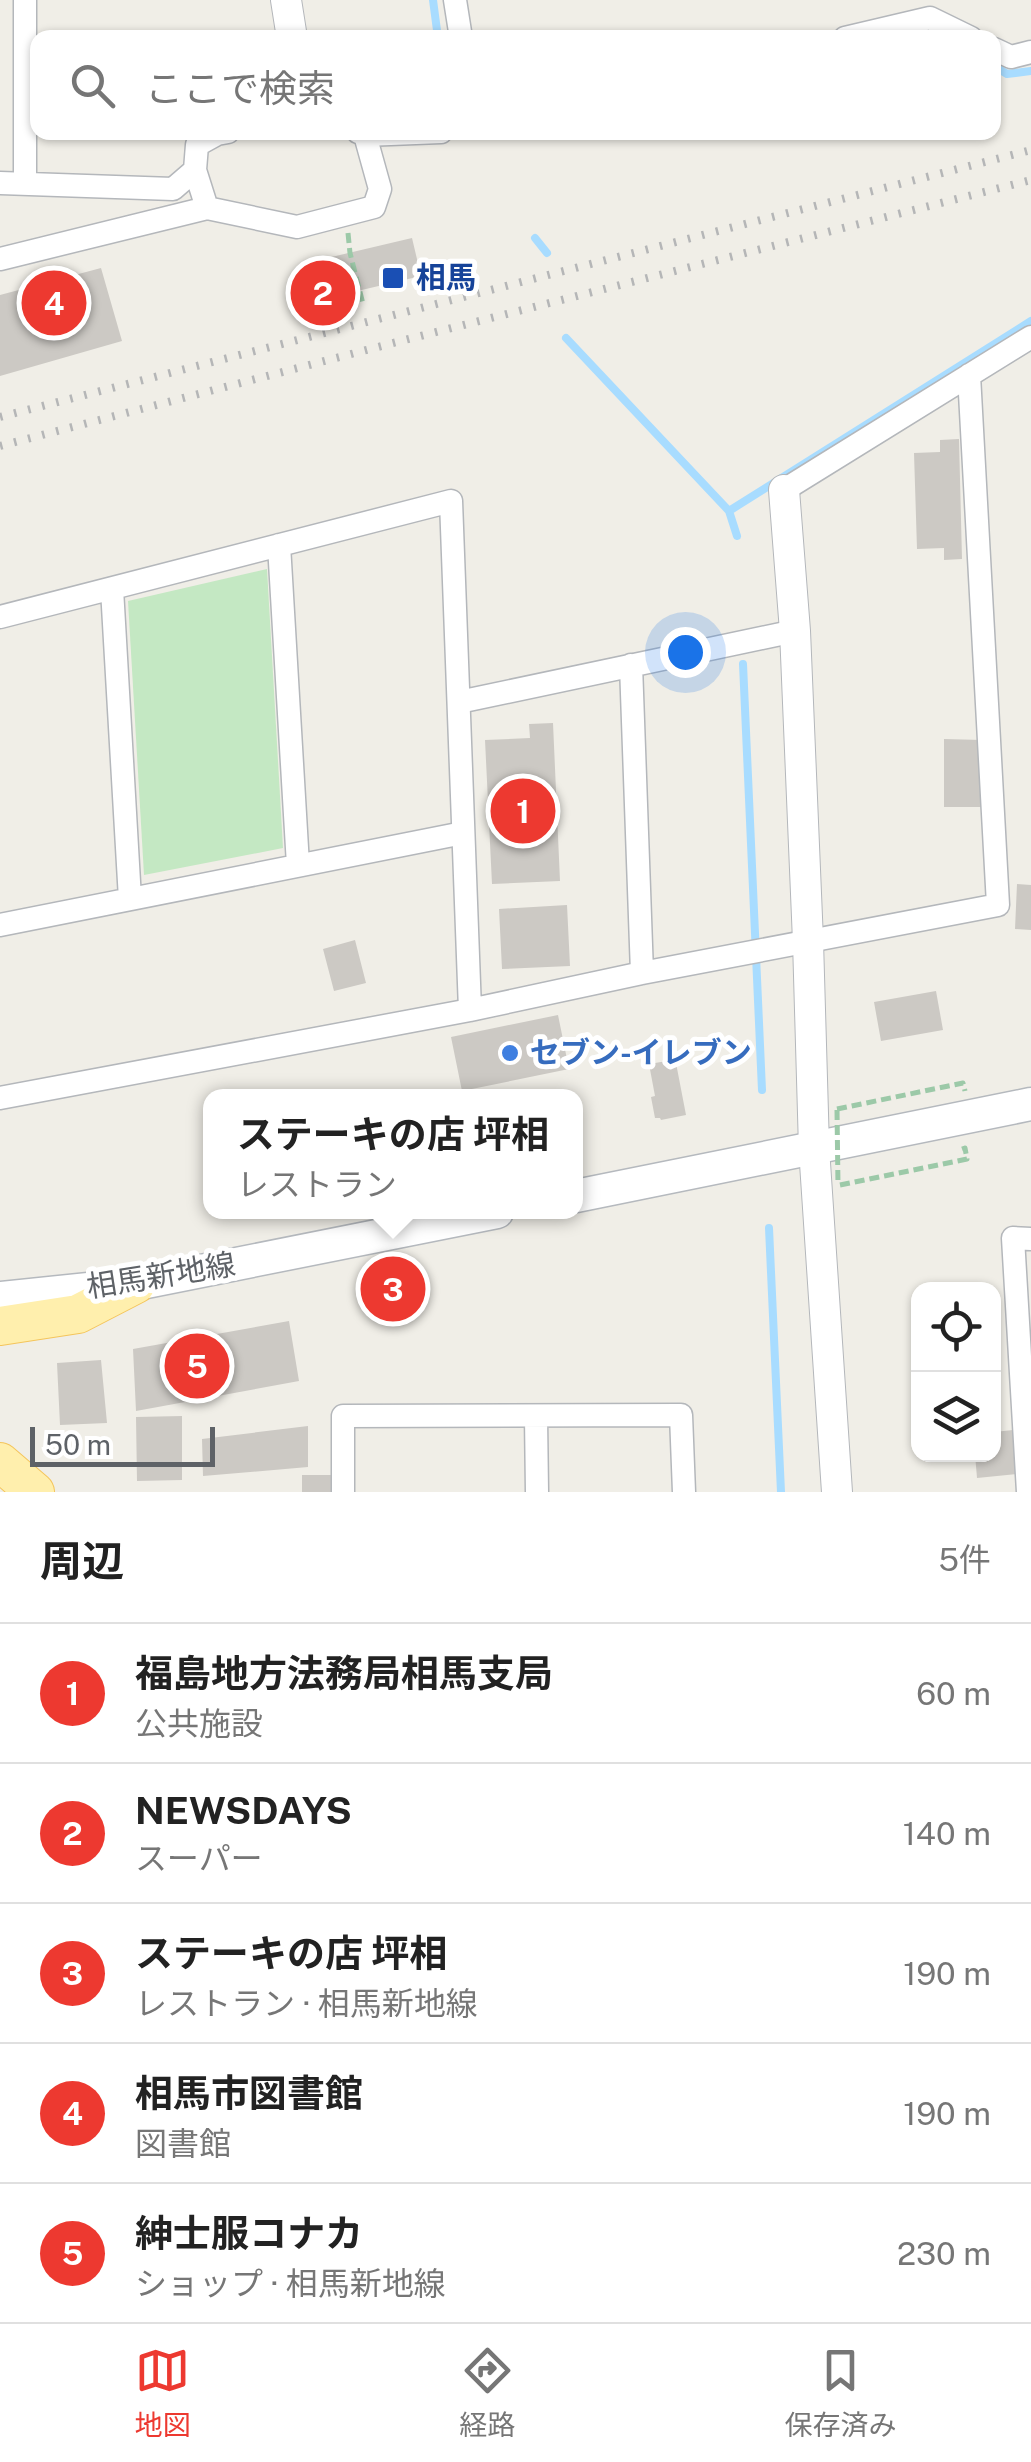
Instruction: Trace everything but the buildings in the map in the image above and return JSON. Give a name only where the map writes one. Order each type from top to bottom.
[{"type":"main road","points":[[583,1195],[1031,1104]]},
{"type":"main road","name":"相馬新地線","points":[[0,1298],[136,1284],[462,1219]]},
{"type":"main road","points":[[0,1326],[78,1314],[136,1284]]},
{"type":"main road","points":[[0,1462],[35,1492]]},
{"type":"street","points":[[25,0],[26,184]]},
{"type":"street","points":[[286,0],[291,30]]},
{"type":"street","points":[[455,0],[459,30]]},
{"type":"street","points":[[868,30],[928,9],[959,30]]},
{"type":"street","points":[[1001,52],[1010,57],[1031,52]]},
{"type":"street","points":[[206,208],[196,170],[197,146],[207,140]]},
{"type":"street","points":[[0,259],[206,208],[297,227],[374,207],[380,189],[363,140]]},
{"type":"street","points":[[0,182],[173,190],[196,170]]},
{"type":"street","points":[[837,1492],[814,1148],[795,631],[784,490],[1031,336]]},
{"type":"street","points":[[0,1098],[998,905],[970,375]]},
{"type":"street","points":[[0,618],[451,501],[470,1010]]},
{"type":"street","points":[[279,545],[298,866]]},
{"type":"street","points":[[112,589],[130,899]]},
{"type":"street","points":[[459,702],[795,631]]},
{"type":"street","points":[[631,665],[642,973]]},
{"type":"street","points":[[0,925],[463,833]]},
{"type":"street","points":[[1028,1492],[1028,1426],[1013,1238],[1031,1239]]},
{"type":"street","points":[[343,1492],[343,1416],[681,1415],[684,1492]]},
{"type":"street","points":[[536,1417],[538,1492]]},
{"type":"path","points":[[350,253],[363,304]]},
{"type":"path","points":[[837,1110],[838,1185],[967,1159],[965,1148],[946,1152]]},
{"type":"green space","points":[[267,569],[283,848],[144,875],[128,601]]},
{"type":"waterway","points":[[433,0],[437,30]]},
{"type":"waterway","points":[[1001,70],[1007,74],[1031,71]]},
{"type":"waterway","points":[[535,238],[547,253]]},
{"type":"waterway","points":[[729,511],[1031,321]]},
{"type":"waterway","points":[[566,338],[729,511],[737,536]]},
{"type":"waterway","points":[[743,664],[762,1090]]},
{"type":"waterway","points":[[769,1228],[781,1492]]},
{"type":"railway","points":[[0,417],[1031,150]]},
{"type":"railway","points":[[0,446],[1031,180]]},
{"type":"place","name":"相馬","points":[[393,278]]},
{"type":"place","name":"NEWSDAYS","points":[[323,293]]},
{"type":"place","name":"相馬市図書館","points":[[54,303]]},
{"type":"place","name":"福島地方法務局相馬支局","points":[[523,811]]},
{"type":"place","name":"セブン-イレブン","points":[[510,1053]]},
{"type":"place","name":"ステーキの店 坪相","points":[[393,1289]]},
{"type":"place","name":"紳士服コナカ","points":[[197,1366]]}]
